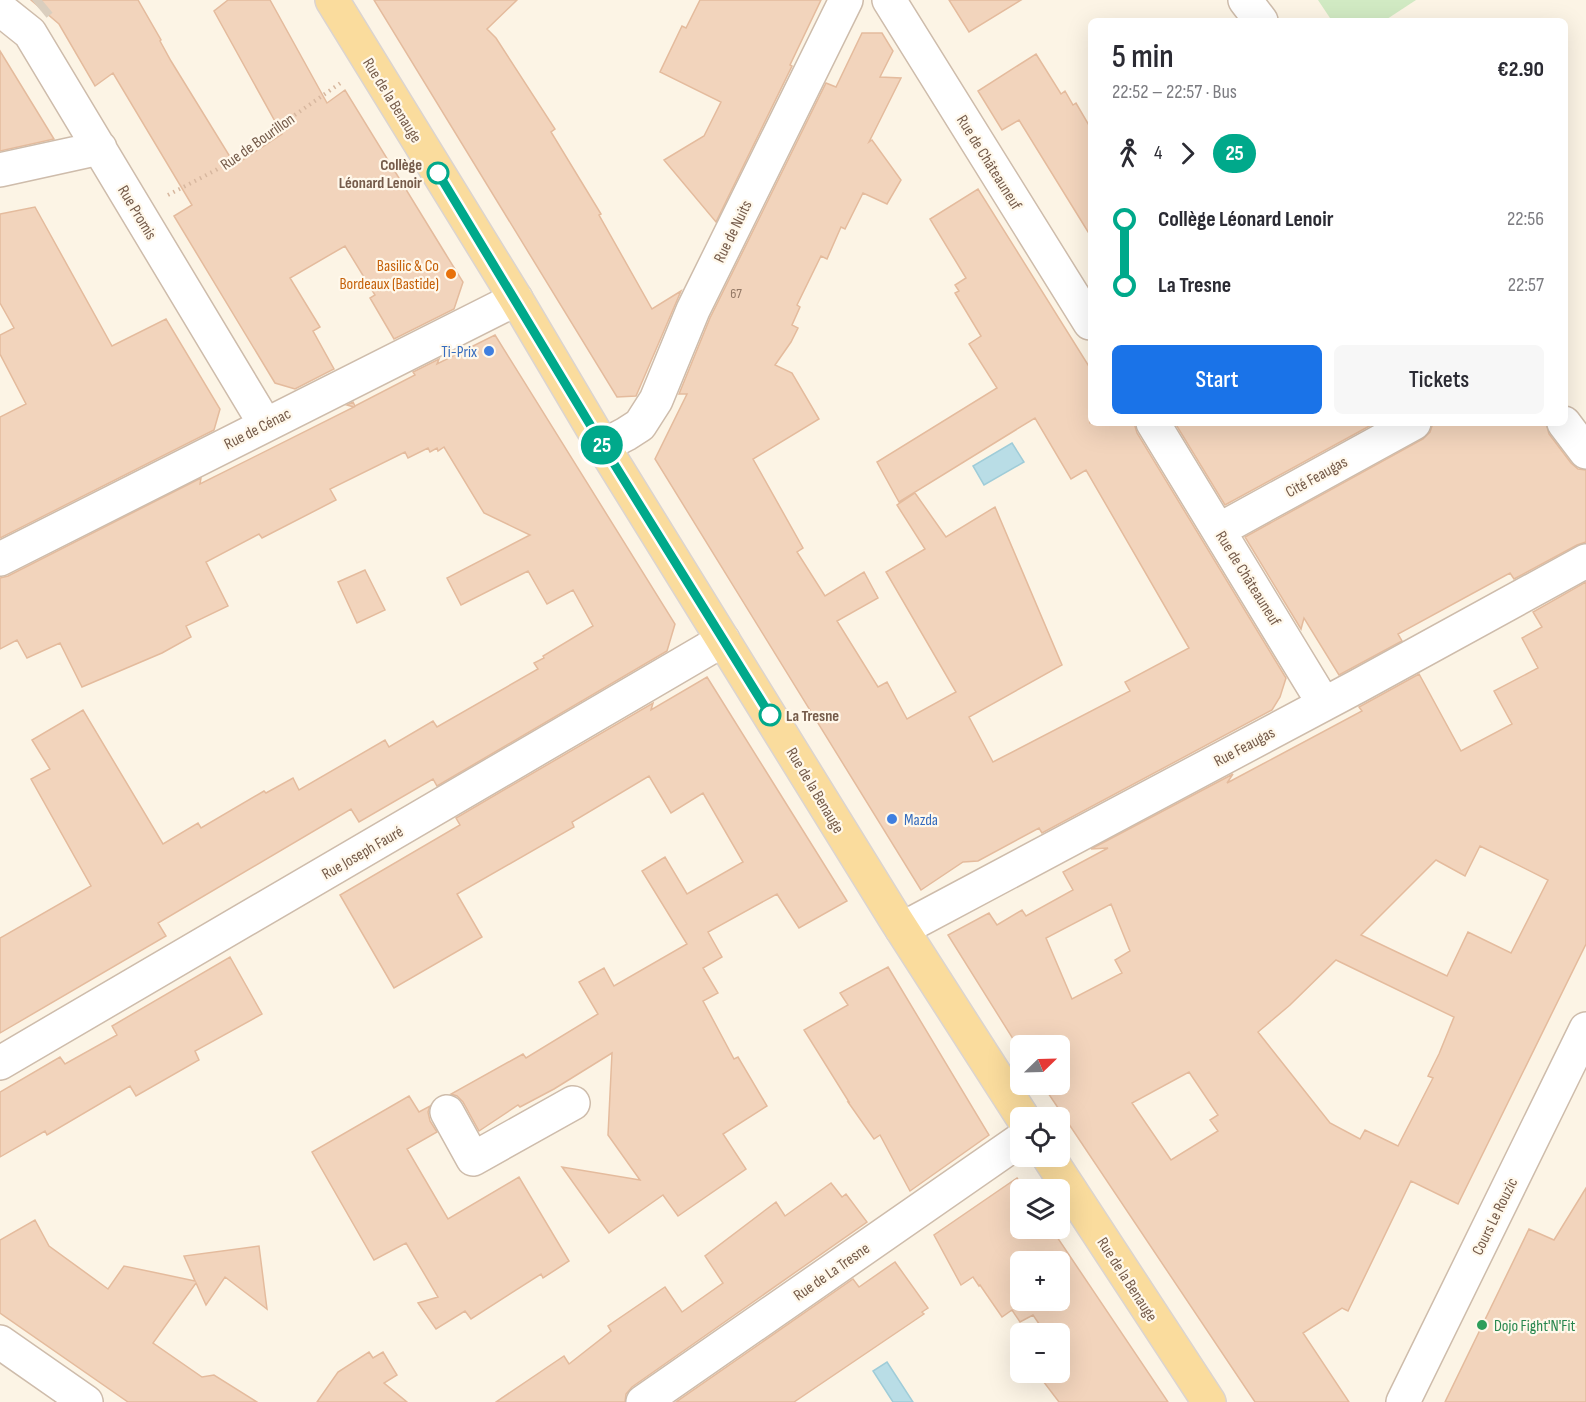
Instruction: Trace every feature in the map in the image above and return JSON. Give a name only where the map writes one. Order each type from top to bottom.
[{"type":"main road","name":"Rue de la Benauge","points":[[332,0],[516,299],[603,446],[902,929],[1016,1107]]},
{"type":"main road","name":"Rue de la Benauge","points":[[1055,1167],[1209,1402]]},
{"type":"street","name":"Rue de Nuits","points":[[603,446],[640,425],[656,400],[693,310],[846,0]]},
{"type":"street","name":"Rue de Châteauneuf","points":[[889,0],[1088,320]]},
{"type":"street","points":[[1245,0],[1258,18]]},
{"type":"street","name":"Rue Promis","points":[[17,11],[265,424]]},
{"type":"street","points":[[0,170],[63,154],[100,148]]},
{"type":"street","name":"Rue de Cénac","points":[[0,559],[516,299]]},
{"type":"street","name":"Rue de Châteauneuf","points":[[1155,426],[1324,704]]},
{"type":"street","name":"Cité Feaugas","points":[[1219,530],[1409,426]]},
{"type":"street","points":[[1566,426],[1586,452]]},
{"type":"street","name":"Rue Feaugas","points":[[902,929],[1586,561]]},
{"type":"street","name":"Rue Joseph Fauré","points":[[0,1064],[723,640]]},
{"type":"street","name":"Cours Le Rouzic","points":[[1403,1402],[1586,1029]]},
{"type":"street","points":[[447,1112],[473,1159],[573,1104]]},
{"type":"street","name":"Rue de La Tresne","points":[[643,1402],[1010,1147]]},
{"type":"street","points":[[0,1342],[86,1402]]},
{"type":"path","name":"Rue de Bourillon","points":[[137,209],[185,188],[216,170],[370,63]]},
{"type":"green space","points":[[1318,0],[1416,0],[1389,18],[1330,18]]},
{"type":"water","points":[[1012,443],[1024,462],[984,485],[973,466]]},
{"type":"water","points":[[887,1362],[913,1402],[893,1402],[873,1371]]},
{"type":"building","points":[[31,0],[138,0],[171,61],[235,165],[282,134],[214,11],[228,0],[270,0],[327,103],[345,90],[463,282],[454,309],[394,339],[370,298],[375,295],[345,246],[290,278],[320,327],[313,331],[334,369],[295,389],[275,383],[174,216],[192,205],[113,73],[95,86],[59,24]]},
{"type":"building","points":[[374,0],[517,0],[487,29],[496,38],[555,129],[551,132],[601,214],[599,215],[652,309],[681,291],[636,396],[617,397]]},
{"type":"building","points":[[700,0],[821,0],[790,65],[792,66],[716,222],[664,160],[704,136],[721,102],[660,72],[682,26],[686,28]]},
{"type":"building","points":[[949,0],[1021,0],[969,32]]},
{"type":"building","points":[[862,33],[882,33],[893,51],[880,77],[901,78],[869,142],[872,140],[901,180],[887,204],[863,193],[845,229],[841,227],[827,259],[821,256],[797,305],[800,307],[792,325],[798,328],[775,365],[792,373],[819,419],[753,459],[803,548],[797,552],[825,596],[864,572],[878,598],[837,621],[878,687],[887,682],[907,719],[956,692],[886,572],[925,549],[897,505],[915,493],[946,537],[995,507],[1062,665],[969,717],[993,762],[1130,691],[1125,682],[1189,648],[1086,470],[1071,479],[1035,418],[899,502],[877,462],[997,388],[969,344],[981,336],[955,293],[959,291],[955,285],[966,278],[930,219],[978,189],[1088,365],[1088,426],[1135,426],[1286,678],[1280,697],[1272,710],[1042,833],[1039,828],[978,861],[963,862],[921,890],[655,459],[687,394],[679,394],[710,318],[826,83],[836,87]]},
{"type":"building","points":[[0,51],[54,139],[0,151]]},
{"type":"building","points":[[1036,54],[1061,94],[1065,91],[1073,105],[1076,103],[1088,124],[1088,232],[1019,120],[1002,130],[978,91]]},
{"type":"building","points":[[35,207],[112,346],[166,319],[220,409],[214,430],[0,538],[0,417],[26,404],[0,354],[0,335],[14,328],[0,303],[0,214]]},
{"type":"building","points":[[495,335],[675,624],[667,651],[437,786],[433,779],[359,822],[351,809],[158,923],[166,936],[0,1033],[0,938],[91,886],[31,779],[50,769],[32,740],[83,710],[163,844],[198,823],[201,828],[264,791],[266,793],[293,778],[299,790],[385,740],[389,747],[433,721],[437,727],[538,669],[534,663],[593,626],[573,590],[547,604],[528,571],[461,605],[447,578],[530,535],[484,513],[444,447],[430,452],[428,448],[408,458],[405,452],[330,489],[336,500],[262,538],[259,534],[206,562],[228,606],[186,626],[191,637],[162,653],[82,687],[60,643],[27,658],[17,640],[0,649],[0,578],[201,478],[200,484],[354,407],[347,405],[353,402],[355,406],[415,375],[413,372],[439,359],[437,364]]},
{"type":"building","points":[[1177,426],[1370,426],[1225,505]]},
{"type":"building","points":[[1432,426],[1547,426],[1549,434],[1571,463],[1578,469],[1586,470],[1586,542],[1514,579],[1510,573],[1398,634],[1402,641],[1339,675],[1304,618],[1301,629],[1245,537],[1423,439]]},
{"type":"building","points":[[365,570],[385,610],[357,623],[338,582]]},
{"type":"building","points":[[1586,582],[1586,944],[1458,1204],[1411,1181],[1348,1311],[1342,1308],[1303,1333],[1349,1402],[1255,1402],[1070,1126],[1070,1107],[1057,1107],[1049,1095],[1070,1095],[1070,1035],[1011,1035],[948,935],[989,913],[997,925],[1022,910],[1026,916],[1073,890],[1063,872],[1108,848],[1091,849],[1233,774],[1227,783],[1362,711],[1359,707],[1419,674],[1461,751],[1512,724],[1494,691],[1538,668],[1522,638],[1542,627],[1533,612]],"holes":[[[1480,846],[1548,880],[1511,953],[1468,932],[1447,976],[1361,935],[1436,860],[1465,876]],[[1111,904],[1130,951],[1115,960],[1122,973],[1072,999],[1046,938]],[[1336,960],[1454,1017],[1428,1076],[1433,1078],[1398,1146],[1365,1130],[1360,1139],[1330,1123],[1258,1032],[1290,1005]],[[1189,1072],[1218,1115],[1210,1120],[1218,1131],[1171,1160],[1132,1103]]]},
{"type":"building","points":[[707,677],[847,901],[799,928],[777,894],[708,932],[722,957],[703,968],[718,993],[703,1001],[734,1059],[738,1057],[767,1106],[723,1134],[746,1169],[678,1216],[663,1195],[609,1233],[562,1167],[640,1180],[608,1135],[612,1053],[554,1089],[520,1107],[518,1105],[479,1131],[463,1102],[451,1094],[523,1054],[526,1058],[598,1014],[579,982],[604,968],[614,986],[687,944],[642,871],[665,857],[687,894],[743,862],[703,793],[671,813],[649,776],[572,822],[574,827],[457,894],[482,937],[394,988],[340,895],[460,825],[456,818],[653,703],[651,710]]},
{"type":"building","points":[[230,957],[262,1014],[195,1051],[199,1060],[136,1096],[130,1086],[47,1135],[45,1131],[0,1157],[0,1092],[60,1057],[65,1064],[117,1035],[112,1026]]},
{"type":"building","points":[[888,967],[989,1135],[910,1191],[880,1135],[874,1139],[848,1102],[804,1030],[848,1005],[840,993]]},
{"type":"building","points":[[409,1096],[419,1112],[430,1106],[428,1112],[430,1121],[437,1132],[407,1149],[448,1219],[519,1177],[569,1261],[543,1278],[541,1274],[471,1319],[465,1311],[436,1329],[418,1303],[438,1297],[406,1243],[374,1260],[312,1152]]},
{"type":"building","points":[[831,1183],[842,1197],[846,1194],[867,1222],[632,1387],[626,1394],[625,1402],[496,1402],[564,1356],[569,1364],[611,1331],[608,1326],[665,1287],[682,1312],[723,1283],[705,1256],[776,1202],[785,1216]]},
{"type":"building","points":[[1010,1183],[1010,1239],[1058,1239],[1066,1251],[1010,1251],[1011,1311],[1002,1317],[973,1277],[961,1285],[934,1235]]},
{"type":"building","points":[[1586,1188],[1586,1402],[1445,1402],[1529,1229],[1554,1240]]},
{"type":"building","points":[[35,1220],[49,1246],[108,1289],[124,1266],[195,1281],[184,1256],[259,1246],[267,1309],[225,1277],[206,1305],[196,1283],[153,1343],[202,1377],[214,1375],[257,1402],[128,1402],[0,1313],[0,1240]]},
{"type":"building","points":[[1070,1256],[1168,1402],[1059,1402],[1045,1383],[1070,1383],[1070,1323],[1038,1323],[1033,1315],[1020,1322],[1013,1311],[1070,1311]]},
{"type":"building","points":[[895,1262],[928,1308],[922,1312],[924,1314],[794,1402],[676,1402],[853,1279],[859,1287]]},
{"type":"building","points":[[369,1352],[373,1358],[383,1352],[397,1375],[384,1383],[407,1402],[317,1402],[338,1372]]},
{"type":"tunnel","points":[[36,5],[42,0]]},
{"type":"bus line","name":"25","points":[[438,173],[603,446],[770,715]]},
{"type":"place","name":"Collège Léonard Lenoir","points":[[438,173]]},
{"type":"place","name":"Basilic & Co Bordeaux (Bastide)","points":[[451,274]]},
{"type":"place","name":"Ti-Prix","points":[[489,351]]},
{"type":"place","name":"La Tresne","points":[[770,715]]},
{"type":"place","name":"Mazda","points":[[892,819]]},
{"type":"place","name":"Dojo Fight'N'Fit","points":[[1482,1325]]}]
